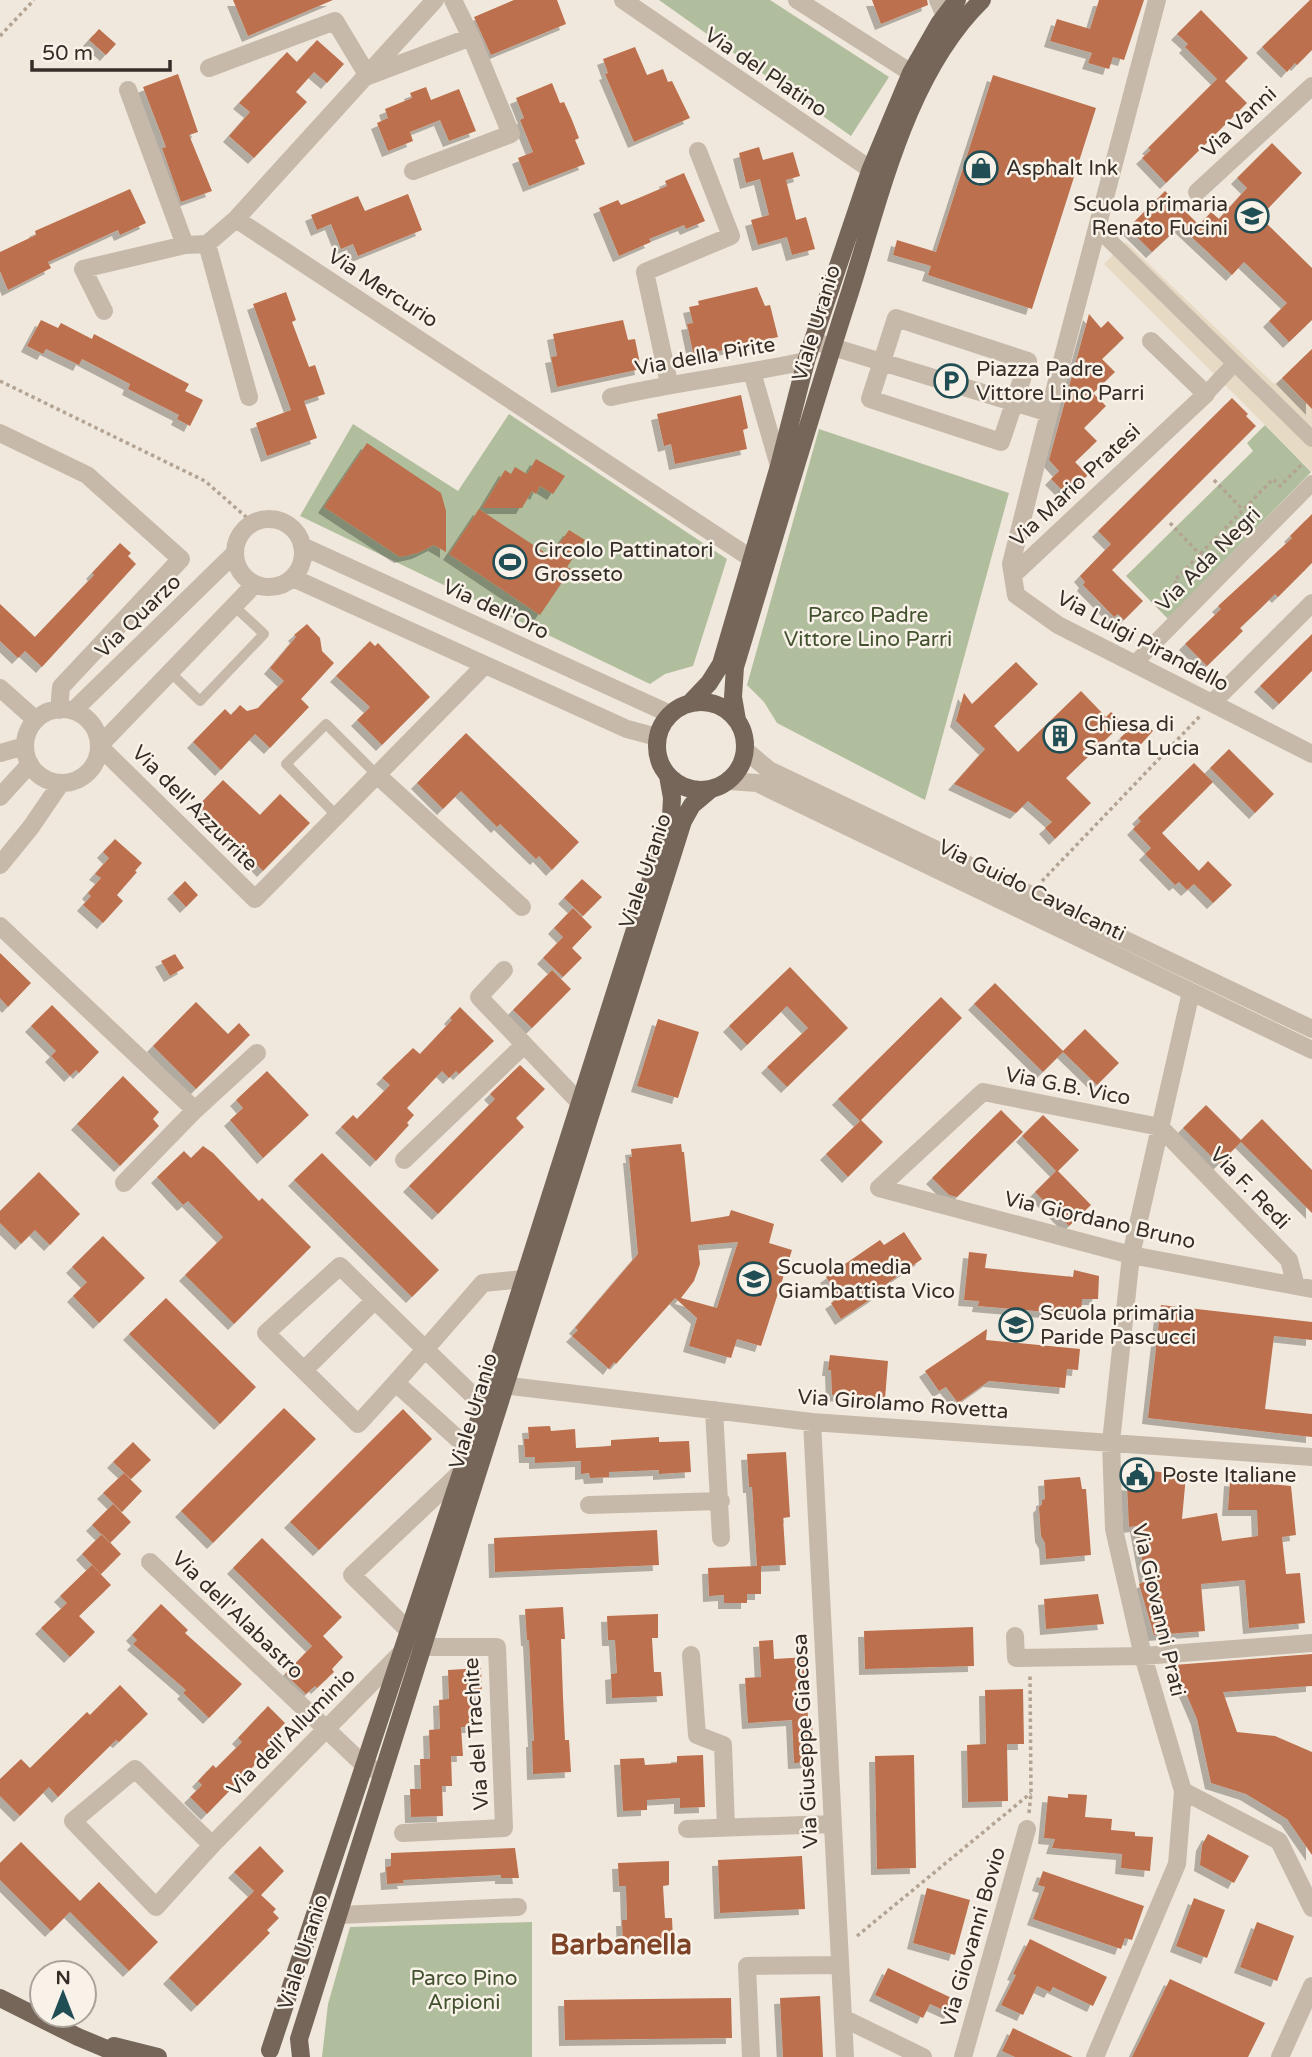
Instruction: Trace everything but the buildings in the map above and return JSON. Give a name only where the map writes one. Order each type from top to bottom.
[{"type":"main road","name":"Viale Uranio","points":[[690,703],[709,683],[721,664],[813,341],[917,77],[941,8],[957,0]]},
{"type":"main road","name":"Viale Uranio","points":[[917,77],[982,0]]},
{"type":"main road","name":"Viale Uranio","points":[[737,720],[733,697],[735,667],[832,346],[878,175]]},
{"type":"main road","points":[[703,701],[716,704],[737,720],[745,740],[745,750],[743,762],[729,781],[699,791],[687,788],[668,776],[656,751],[657,737],[670,714],[690,703],[703,701]]},
{"type":"main road","name":"Viale Uranio","points":[[263,2053],[364,1765],[484,1406],[498,1384],[524,1279],[671,816],[672,798],[668,776]]},
{"type":"main road","name":"Viale Uranio","points":[[300,2057],[299,2039],[422,1647],[498,1384],[682,821],[692,805],[711,789]]},
{"type":"main road","points":[[0,1998],[78,2037],[126,2057]]},
{"type":"main road","points":[[78,2037],[158,2057]]},
{"type":"main road","points":[[263,2053],[287,2051],[300,2057]]},
{"type":"street","points":[[104,311],[83,269],[185,245],[207,244],[236,219],[435,0]]},
{"type":"street","points":[[412,171],[511,134],[453,0]]},
{"type":"street","name":"Via del Platino","points":[[623,0],[878,175]]},
{"type":"street","points":[[797,0],[917,77]]},
{"type":"street","points":[[1013,575],[1011,564],[1157,0]]},
{"type":"street","points":[[209,68],[335,21],[368,76]]},
{"type":"street","points":[[368,76],[471,37]]},
{"type":"street","name":"Via Vanni","points":[[1197,192],[1312,86]]},
{"type":"street","points":[[128,90],[185,245]]},
{"type":"street","points":[[669,383],[645,272],[732,236],[698,151]]},
{"type":"street","name":"Via Mercurio","points":[[236,219],[752,559]]},
{"type":"street","points":[[1097,228],[1312,439]]},
{"type":"street","points":[[207,244],[248,397]]},
{"type":"street","points":[[896,318],[1028,361],[1001,442],[870,399],[882,362],[896,318]]},
{"type":"street","points":[[813,341],[1049,413]]},
{"type":"street","points":[[1152,341],[1206,394],[1234,363]]},
{"type":"street","name":"Via della Pirite","points":[[611,397],[669,383],[752,372],[806,361]]},
{"type":"street","points":[[752,372],[779,466]]},
{"type":"street","name":"Via Mario Pratesi","points":[[1013,575],[1206,394]]},
{"type":"street","points":[[0,433],[88,475],[181,559],[61,687],[66,710]]},
{"type":"street","name":"Via Ada Negri","points":[[1134,664],[1312,483]]},
{"type":"street","points":[[274,519],[283,522],[299,536],[302,546],[300,568],[293,578],[275,587],[255,584],[240,572],[235,553],[240,536],[253,523],[274,519]]},
{"type":"street","name":"Via dell'Oro","points":[[302,546],[670,714]]},
{"type":"street","name":"Via Quarzo","points":[[66,710],[235,553]]},
{"type":"street","name":"Via Luigi Pirandello","points":[[1013,575],[1016,595],[1058,625],[1312,754]]},
{"type":"street","points":[[293,578],[627,729],[657,737]]},
{"type":"street","points":[[99,746],[255,584]]},
{"type":"street","points":[[1212,704],[1312,603]]},
{"type":"street","name":"Via dell'Azzurrite","points":[[99,746],[255,899],[485,665]]},
{"type":"street","points":[[0,688],[36,720]]},
{"type":"street","points":[[66,710],[83,716],[92,724],[99,746],[92,768],[73,782],[61,783],[38,774],[30,764],[25,746],[30,728],[36,720],[50,712],[66,710]]},
{"type":"street","points":[[0,753],[25,746]]},
{"type":"street","name":"Via Guido Cavalcanti","points":[[745,750],[765,768],[1312,1029]]},
{"type":"street","points":[[0,797],[30,764]]},
{"type":"street","points":[[377,775],[522,907]]},
{"type":"street","name":"Via Guido Cavalcanti","points":[[729,781],[757,783],[1312,1051]]},
{"type":"street","points":[[0,865],[31,827],[61,783]]},
{"type":"street","points":[[0,926],[195,1111]]},
{"type":"street","points":[[504,970],[479,997],[580,1103]]},
{"type":"street","name":"Via Giovanni Prati","points":[[1095,2057],[1177,1864],[1183,1791],[1143,1656],[1114,1529],[1111,1442],[1131,1255],[1191,992]]},
{"type":"street","points":[[404,1160],[524,1045]]},
{"type":"street","points":[[124,1183],[257,1053]]},
{"type":"street","name":"Via G.B. Vico","points":[[879,1188],[983,1092],[1160,1128]]},
{"type":"street","name":"Via F. Redi","points":[[1160,1128],[1289,1260],[1304,1287]]},
{"type":"street","name":"Via Giordano Bruno","points":[[879,1188],[1131,1255],[1304,1287]]},
{"type":"street","points":[[484,1406],[425,1349],[340,1266],[266,1334],[358,1424],[396,1382],[425,1349],[483,1283],[524,1279]]},
{"type":"street","points":[[304,1370],[375,1300]]},
{"type":"street","points":[[396,1382],[469,1449]]},
{"type":"street","name":"Via Girolamo Rovetta","points":[[498,1384],[812,1422],[1312,1458]]},
{"type":"street","points":[[714,1410],[722,1538]]},
{"type":"street","name":"Via Giuseppe Giacosa","points":[[812,1422],[845,2057]]},
{"type":"street","points":[[422,1647],[409,1630],[352,1575],[462,1471]]},
{"type":"street","points":[[589,1506],[721,1501]]},
{"type":"street","name":"Via dell'Alabastro","points":[[150,1562],[364,1765]]},
{"type":"street","points":[[1015,1636],[1016,1658],[1143,1656],[1312,1643]]},
{"type":"street","name":"Via del Trachite","points":[[403,1833],[504,1828],[497,1647],[422,1647]]},
{"type":"street","name":"Via dell'Alluminio","points":[[212,1844],[135,1769],[73,1821],[156,1907],[212,1844],[402,1652]]},
{"type":"street","points":[[691,1655],[697,1735],[723,1745],[726,1828]]},
{"type":"street","points":[[364,1765],[383,1773]]},
{"type":"street","points":[[1183,1791],[1279,1841],[1312,1908]]},
{"type":"street","points":[[687,1829],[832,1824]]},
{"type":"street","name":"Via Giovanni Bovio","points":[[963,2057],[1027,1829]]},
{"type":"street","points":[[340,1915],[518,1907]]},
{"type":"street","points":[[751,2057],[747,1966],[839,1958]]},
{"type":"street","points":[[1280,2057],[1312,1986]]},
{"type":"street","points":[[843,2018],[923,2057]]},
{"type":"lane","points":[[170,672],[200,701],[264,634],[234,606]]},
{"type":"lane","points":[[337,816],[286,764],[326,724],[377,775]]},
{"type":"path","points":[[0,36],[34,0]]},
{"type":"path","points":[[0,381],[205,481],[253,523]]},
{"type":"path","points":[[1158,608],[1180,586],[1174,581],[1273,479],[1280,486],[1303,463]]},
{"type":"path","points":[[1214,480],[1243,510]]},
{"type":"path","points":[[1170,523],[1221,575]]},
{"type":"path","points":[[1029,894],[1212,704]]},
{"type":"path","points":[[839,1958],[1031,1793],[1030,1658]]},
{"type":"green space","points":[[659,0],[770,0],[889,77],[851,136]]},
{"type":"green space","points":[[509,414],[727,559],[693,666],[665,674],[650,684],[300,516],[353,424],[458,491]]},
{"type":"green space","points":[[1265,425],[1311,472],[1168,619],[1126,576],[1253,451],[1247,443]]},
{"type":"green space","name":"Parco Padre Vittore Lino Parri","points":[[819,429],[1009,493],[925,800],[777,723],[764,702],[747,685]]},
{"type":"green space","name":"Parco Pino Arpioni","points":[[532,1922],[532,2057],[322,2057],[328,2004],[350,1927]]},
{"type":"shaded area","points":[[1126,242],[1274,384],[1282,378],[1312,409],[1312,472],[1104,264]]},
{"type":"place","name":"Asphalt Ink","points":[[981,168]]},
{"type":"place","name":"Scuola primaria Renato Fucini","points":[[1252,216]]},
{"type":"place","name":"Piazza Padre Vittore Lino Parri","points":[[951,381]]},
{"type":"place","name":"Circolo Pattinatori Grosseto","points":[[510,562]]},
{"type":"place","name":"Chiesa di Santa Lucia","points":[[1060,736]]},
{"type":"place","name":"Scuola media Giambattista Vico","points":[[754,1279]]},
{"type":"place","name":"Scuola primaria Paride Pascucci","points":[[1016,1325]]},
{"type":"place","name":"Poste Italiane","points":[[1137,1475]]},
{"type":"district","name":"Barbanella","points":[[621,1944]]}]
